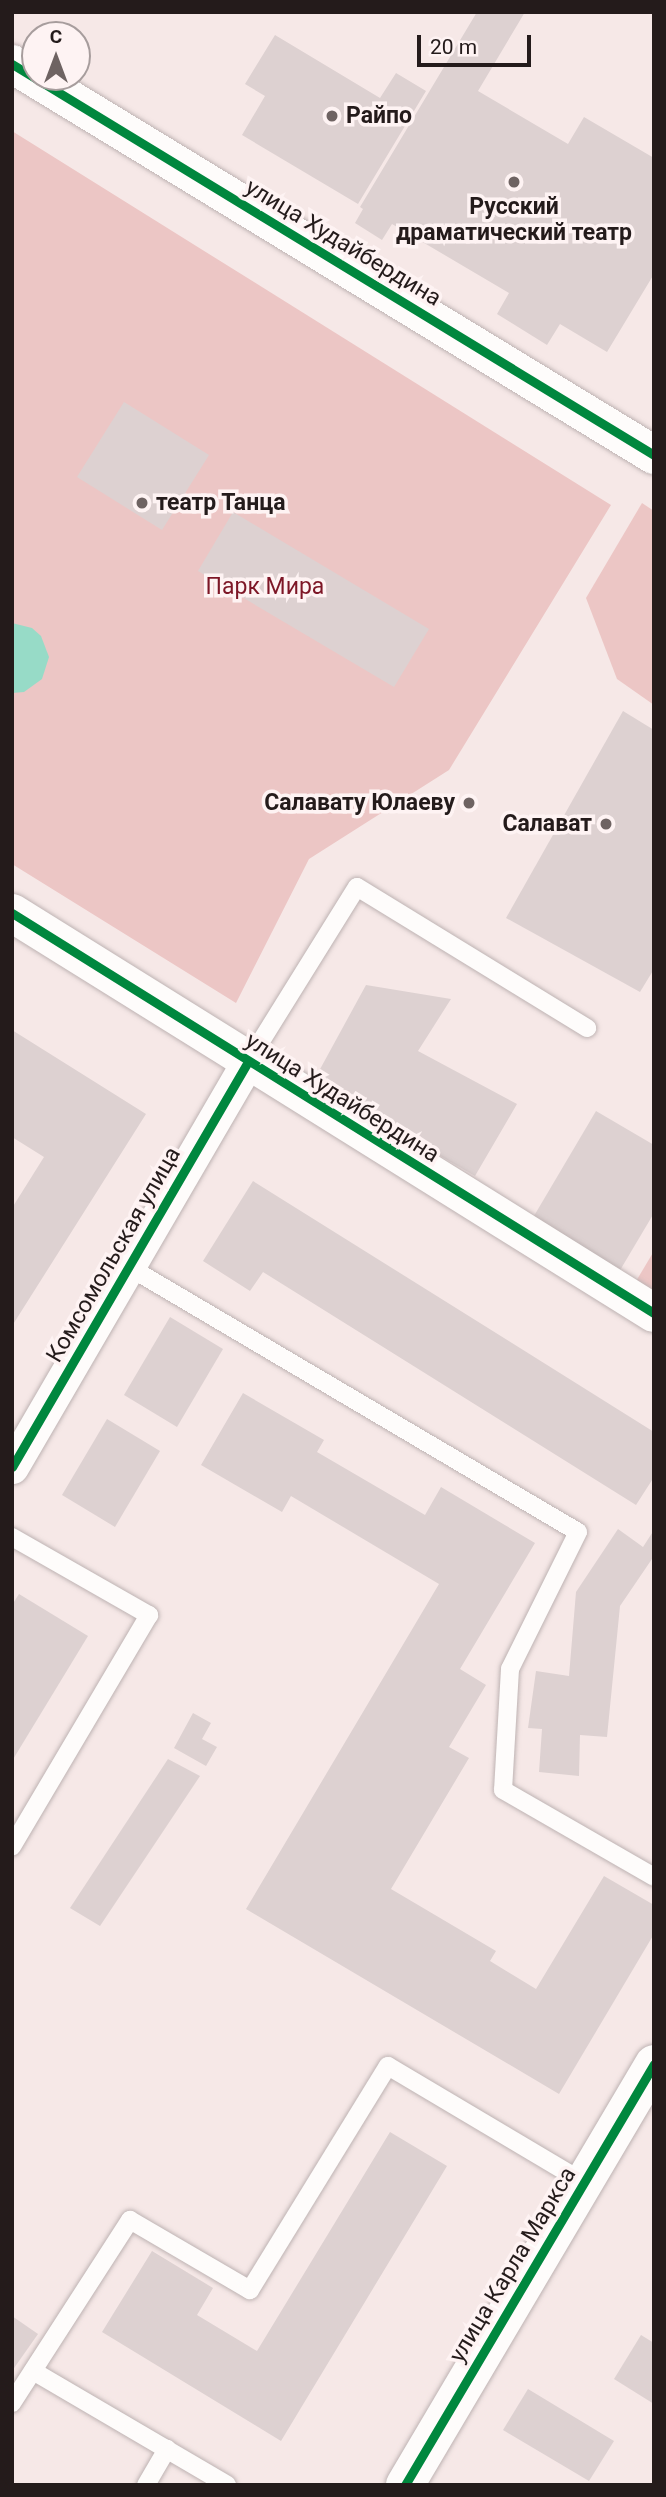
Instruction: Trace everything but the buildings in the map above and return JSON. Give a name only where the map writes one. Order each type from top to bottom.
[{"type":"street","name":"улица Худайбердина","points":[[12,64],[654,454]]},
{"type":"street","name":"улица Худайбердина","points":[[12,913],[654,1313]]},
{"type":"street","name":"Комсомольская улица","points":[[12,1467],[248,1062]]},
{"type":"street","name":"улица Карла Маркса","points":[[405,2485],[654,2064]]},
{"type":"lane","points":[[248,1062],[357,887],[587,1028]]},
{"type":"lane","points":[[129,1267],[578,1532],[510,1669],[503,1790],[654,1877]]},
{"type":"lane","points":[[12,1537],[149,1615],[12,1847]]},
{"type":"lane","points":[[12,2403],[130,2220],[250,2290],[388,2066],[585,2183]]},
{"type":"lane","points":[[33,2371],[227,2485]]},
{"type":"lane","points":[[146,2485],[167,2449]]},
{"type":"green space","name":"Парк Мира","points":[[12,131],[611,505],[449,770],[309,859],[236,1003],[12,864]]},
{"type":"green space","points":[[642,503],[654,511],[654,705],[617,679],[586,598]]},
{"type":"green space","points":[[654,1251],[654,1307],[629,1293]]},
{"type":"shaded area","points":[[12,623],[32,628],[41,636],[49,657],[42,679],[24,692],[12,693]]},
{"type":"cycle path","points":[[12,64],[654,455]]},
{"type":"cycle path","points":[[12,913],[654,1313]]},
{"type":"cycle path","points":[[12,1467],[248,1062]]},
{"type":"cycle path","points":[[405,2485],[654,2064]]},
{"type":"place","name":"Райпо","points":[[332,116]]},
{"type":"place","name":"Русский драматический театр","points":[[514,182]]},
{"type":"place","name":"театр Танца","points":[[142,503]]},
{"type":"place","name":"Салавату Юлаеву","points":[[469,803]]},
{"type":"place","name":"Салават","points":[[606,824]]}]
